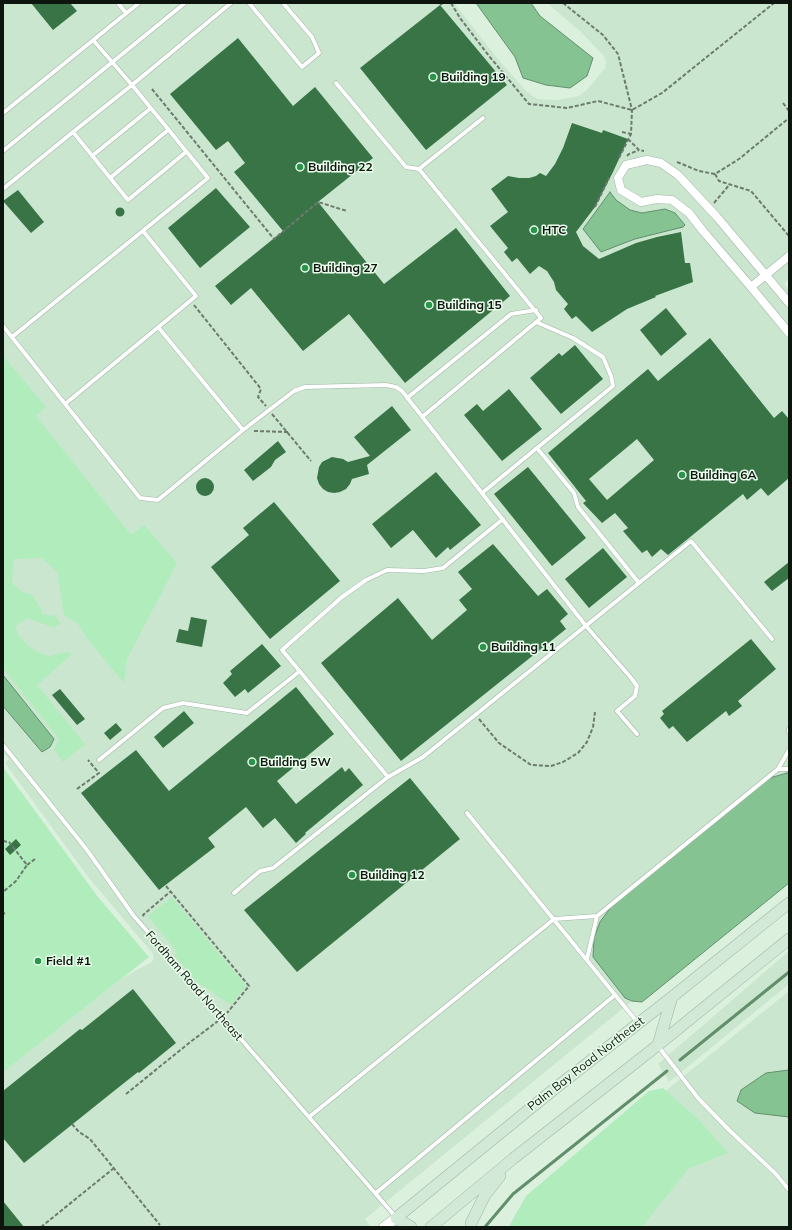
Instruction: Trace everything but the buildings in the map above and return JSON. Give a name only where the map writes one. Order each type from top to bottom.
[{"type":"main road","name":"Palm Bay Road Northeast","points":[[397,1222],[553,1090],[789,903]]},
{"type":"main road","points":[[431,1227],[514,1158],[658,1045],[789,939]]},
{"type":"main road","points":[[658,1045],[672,997]]},
{"type":"main road","points":[[471,1227],[471,1222],[485,1195],[514,1158]]},
{"type":"main road","points":[[397,1222],[411,1227]]},
{"type":"street","points":[[789,303],[717,217],[678,175],[661,163],[647,160],[626,165],[618,178],[621,190],[641,202],[657,199],[672,200],[689,213],[789,333]]},
{"type":"street","points":[[752,287],[789,256]]},
{"type":"street","name":"Palm Bay Road Northeast","points":[[384,1227],[397,1222]]},
{"type":"lane","points":[[118,3],[126,13]]},
{"type":"lane","points":[[3,113],[139,3]]},
{"type":"lane","points":[[3,151],[185,3]]},
{"type":"lane","points":[[3,189],[231,3]]},
{"type":"lane","points":[[249,3],[302,67],[319,53],[312,38],[283,3]]},
{"type":"lane","points":[[12,337],[208,178],[93,40]]},
{"type":"lane","points":[[336,83],[406,167],[420,169],[541,318],[422,417]]},
{"type":"lane","points":[[92,156],[151,108]]},
{"type":"lane","points":[[420,169],[483,118]]},
{"type":"lane","points":[[110,178],[168,130]]},
{"type":"lane","points":[[73,132],[128,200],[186,152]]},
{"type":"lane","points":[[66,404],[196,296],[143,231]]},
{"type":"lane","points":[[407,398],[511,314],[536,310]]},
{"type":"lane","points":[[482,493],[613,386],[611,376],[603,357],[573,338],[536,322]]},
{"type":"lane","points":[[3,326],[140,498],[158,500],[243,430],[294,391],[305,386],[386,385],[396,387],[402,391],[586,626],[625,670],[637,686],[635,696],[617,711],[637,734]]},
{"type":"lane","points":[[158,327],[243,430]]},
{"type":"lane","points":[[537,448],[574,493],[578,507],[639,583]]},
{"type":"lane","points":[[388,777],[282,650],[342,597],[366,580],[387,570],[424,571],[443,568],[503,520]]},
{"type":"lane","points":[[234,893],[260,870],[273,868],[388,777],[423,758],[691,541],[772,639]]},
{"type":"lane","points":[[99,760],[163,708],[182,703],[247,713],[300,671]]},
{"type":"lane","name":"Fordham Road Northeast","points":[[3,745],[86,850],[132,915],[376,1194],[397,1222]]},
{"type":"lane","points":[[309,1117],[554,919],[597,916],[778,769],[789,750]]},
{"type":"lane","points":[[778,769],[789,769]]},
{"type":"lane","points":[[467,813],[587,959],[638,1024]]},
{"type":"lane","points":[[587,959],[597,916]]},
{"type":"lane","points":[[376,1194],[615,995]]},
{"type":"lane","points":[[658,1045],[698,1098],[729,1130],[775,1173],[789,1190]]},
{"type":"path","points":[[451,3],[460,18],[489,56],[529,104],[568,108],[598,102],[632,110],[662,93],[774,3]]},
{"type":"path","points":[[563,3],[603,35],[618,54],[632,110],[631,134],[615,166]]},
{"type":"path","points":[[152,89],[274,239],[318,202],[347,211]]},
{"type":"path","points":[[783,103],[789,111]]},
{"type":"path","points":[[672,160],[699,171],[715,174],[739,159],[789,118]]},
{"type":"path","points":[[622,132],[631,134]]},
{"type":"path","points":[[628,139],[639,150],[645,151]]},
{"type":"path","points":[[595,207],[612,173]]},
{"type":"path","points":[[715,174],[720,181],[751,191],[789,236]]},
{"type":"path","points":[[190,301],[261,389],[258,397],[312,461]]},
{"type":"path","points":[[243,430],[288,432]]},
{"type":"path","points":[[476,715],[499,743],[530,765],[550,766],[563,762],[578,753],[587,742],[593,727],[595,712]]},
{"type":"path","points":[[77,789],[99,773],[88,760]]},
{"type":"path","points":[[3,841],[9,842],[27,865]]},
{"type":"path","points":[[3,892],[16,880],[27,865],[35,859]]},
{"type":"path","points":[[148,921],[142,915],[171,891]]},
{"type":"path","points":[[72,1124],[79,1132],[90,1139],[160,1225]]},
{"type":"path","points":[[41,1227],[114,1168]]},
{"type":"shaded area","points":[[3,3],[454,3],[497,58],[526,91],[537,99],[557,100],[579,96],[587,90],[605,68],[606,61],[604,56],[581,32],[547,3],[789,3],[789,279],[784,284],[789,290],[789,773],[776,775],[625,998],[632,1001],[365,1219],[371,1227],[3,1227],[3,1071],[124,977],[152,962],[154,958],[153,954],[89,878],[5,763],[9,759],[3,752]]},
{"type":"shaded area","points":[[476,3],[531,3],[540,16],[593,58],[587,76],[570,88],[546,85],[523,78],[515,57]]},
{"type":"shaded area","points":[[610,192],[616,200],[630,210],[642,213],[665,209],[675,213],[685,225],[683,227],[635,239],[601,252],[583,229]]},
{"type":"shaded area","points":[[3,356],[46,407],[36,416],[131,535],[144,525],[177,563],[127,659],[124,683],[89,641],[78,624],[64,615],[57,572],[42,558],[14,559],[12,583],[21,591],[32,595],[41,609],[42,614],[55,616],[61,623],[54,628],[28,618],[15,626],[19,636],[27,645],[39,653],[49,656],[67,652],[72,654],[37,685],[85,744],[63,762],[54,749],[59,739],[3,668]]},
{"type":"shaded area","points":[[3,675],[54,739],[50,747],[42,752],[3,706]]},
{"type":"shaded area","points":[[3,767],[98,897],[149,957],[3,1072]]},
{"type":"shaded area","points":[[789,773],[789,883],[642,1002],[632,1001],[625,998],[593,957],[594,938],[600,922],[611,907],[766,779]]},
{"type":"shaded area","points":[[172,897],[246,986],[232,1004],[228,1003],[196,981],[174,955],[177,952],[148,916]]},
{"type":"shaded area","points":[[789,951],[789,984],[669,1082],[658,1064]]},
{"type":"shaded area","points":[[789,991],[789,1227],[509,1227],[517,1211]]},
{"type":"shaded area","points":[[789,1070],[789,1117],[755,1113],[737,1101],[741,1090],[766,1073]]},
{"type":"shaded area","points":[[663,1088],[699,1120],[728,1153],[688,1169],[642,1227],[509,1227],[526,1196],[649,1091]]},
{"type":"waterway","points":[[680,1060],[789,972]]},
{"type":"waterway","points":[[485,1227],[513,1194],[667,1071]]},
{"type":"place","name":"Building 19","points":[[433,77]]},
{"type":"place","name":"Building 22","points":[[300,167]]},
{"type":"place","name":"HTC","points":[[534,230]]},
{"type":"place","name":"Building 27","points":[[305,268]]},
{"type":"place","name":"Building 15","points":[[429,305]]},
{"type":"place","name":"Building 6A","points":[[682,475]]},
{"type":"place","name":"Building 11","points":[[483,647]]},
{"type":"place","name":"Building 5W","points":[[252,762]]},
{"type":"place","name":"Building 12","points":[[352,875]]},
{"type":"place","name":"Field #1","points":[[38,961]]}]
